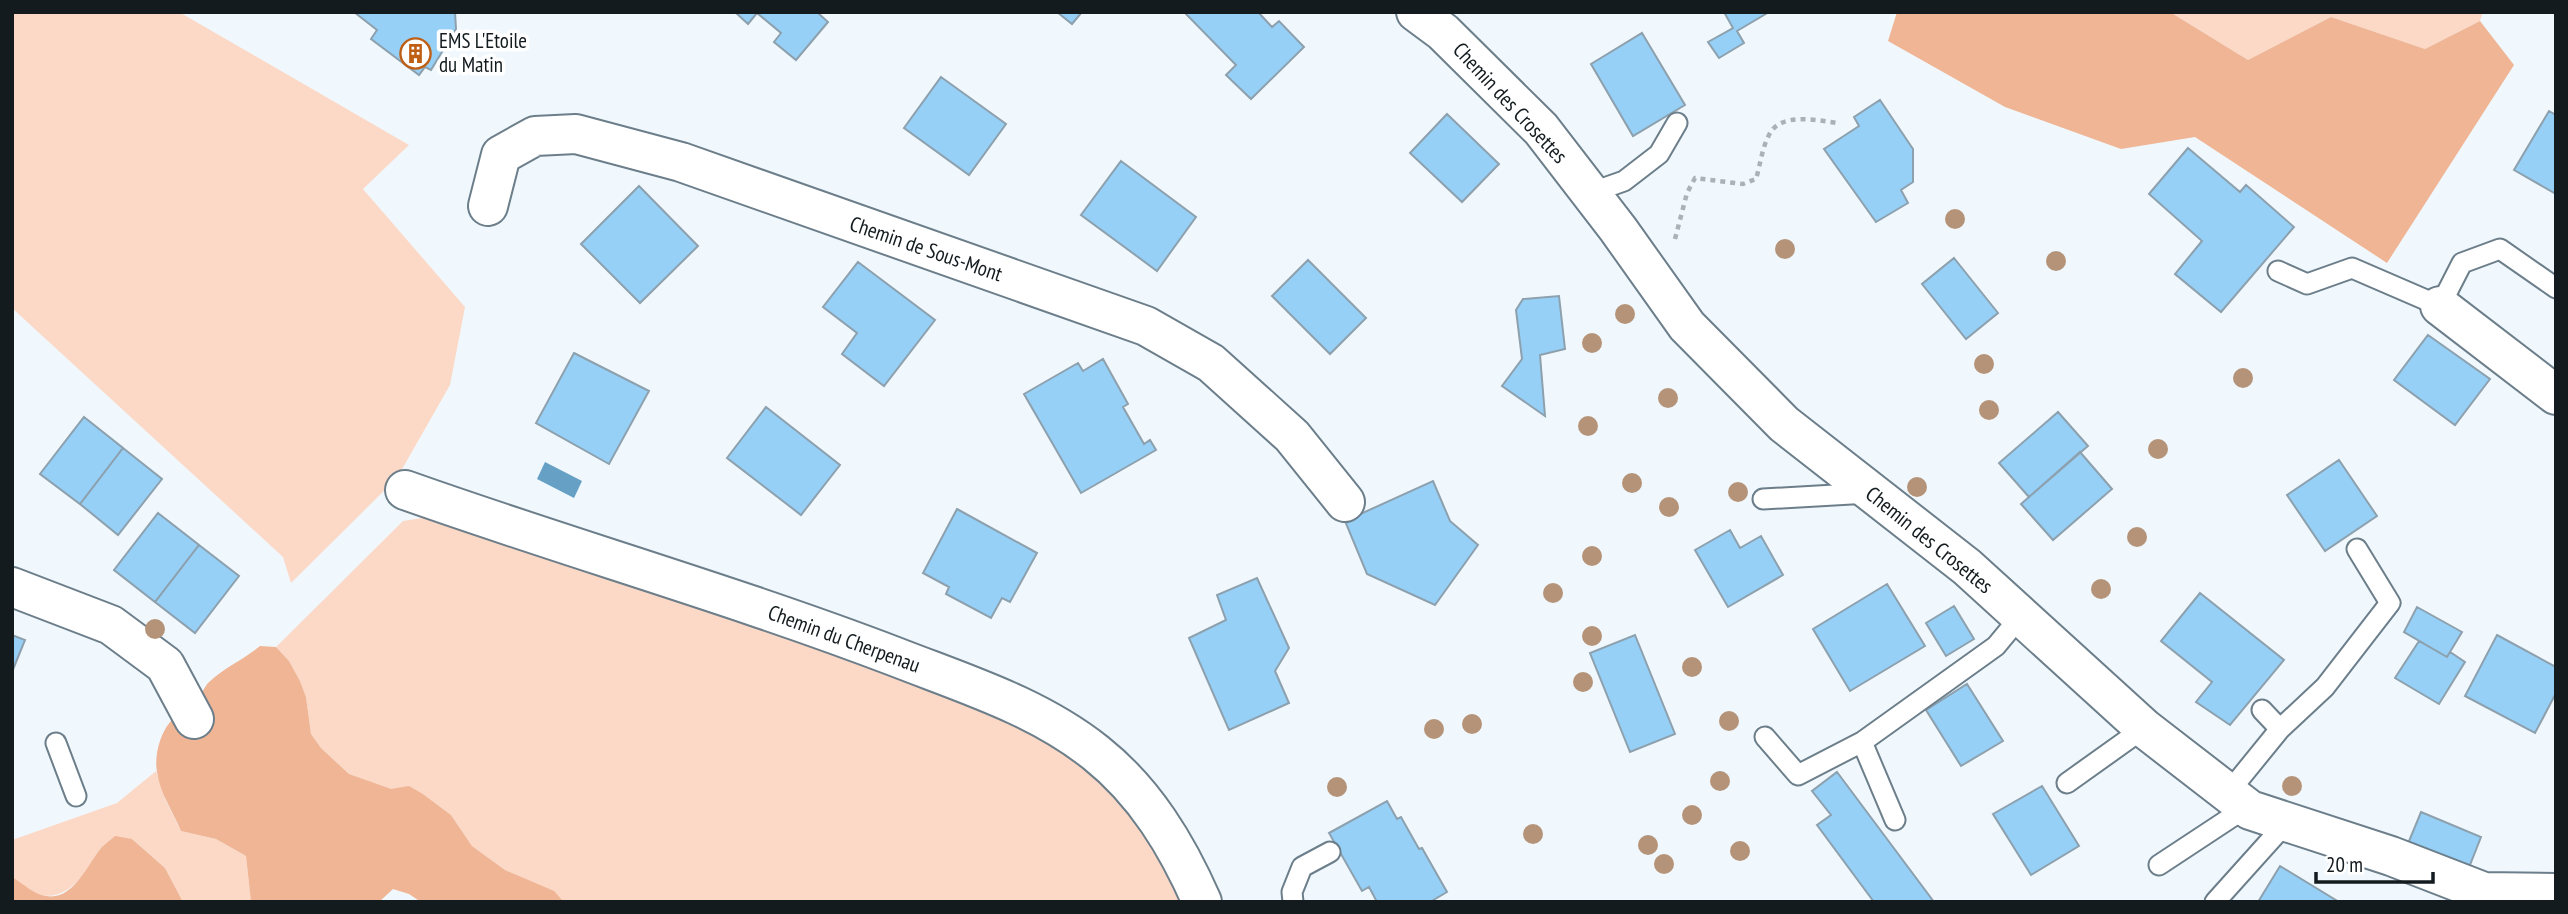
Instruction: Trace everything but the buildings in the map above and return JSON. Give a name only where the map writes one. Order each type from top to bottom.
[{"type":"street","name":"Chemin des Crosettes","points":[[1416,12],[1443,32],[1541,129],[1687,326],[1784,425],[1967,567],[2144,728],[2237,800],[2286,823],[2391,856],[2484,892],[2556,893]]},
{"type":"street","name":"Chemin de Sous-Mont","points":[[488,206],[501,155],[535,136],[576,134],[681,162],[1146,326],[1211,363],[1292,436],[1345,502]]},
{"type":"street","points":[[2440,306],[2556,395]]},
{"type":"street","name":"Chemin du Cherpenau","points":[[405,490],[830,632],[1024,706],[1095,752],[1145,800],[1187,867],[1202,902]]},
{"type":"street","points":[[12,587],[111,625],[165,664],[194,719]]},
{"type":"lane","points":[[1590,193],[1624,181],[1659,153],[1677,124]]},
{"type":"lane","points":[[2278,271],[2307,284],[2352,268],[2440,306],[2462,263],[2500,249],[2552,279]]},
{"type":"lane","points":[[1762,499],[1870,493]]},
{"type":"lane","points":[[2158,865],[2237,800],[2280,729],[2325,687],[2390,603],[2357,549]]},
{"type":"lane","points":[[1765,737],[1798,775],[1862,742],[1996,646],[2020,617]]},
{"type":"lane","points":[[2262,710],[2280,729]]},
{"type":"lane","points":[[2067,783],[2144,728]]},
{"type":"lane","points":[[1862,742],[1895,820]]},
{"type":"lane","points":[[56,743],[76,796]]},
{"type":"lane","points":[[2215,902],[2286,823]]},
{"type":"lane","points":[[1293,902],[1292,892],[1302,867],[1330,852]]},
{"type":"path","points":[[1648,271],[1672,250],[1688,193],[1695,178],[1743,184],[1756,179],[1769,134],[1784,121],[1818,120],[1837,123]]},
{"type":"shaded area","points":[[12,12],[179,12],[409,145],[363,189],[465,307],[450,385],[397,478],[291,583],[283,557],[12,308]]},
{"type":"shaded area","points":[[1897,12],[2170,12],[2248,60],[2331,17],[2425,49],[2480,21],[2514,65],[2387,263],[2195,137],[2121,149],[2005,107],[1888,41]]},
{"type":"shaded area","points":[[2170,12],[2483,12],[2480,21],[2425,49],[2331,17],[2248,60]]},
{"type":"shaded area","points":[[435,516],[637,582],[978,706],[1061,745],[1118,793],[1159,846],[1185,902],[564,902],[554,892],[505,870],[472,846],[451,815],[423,794],[409,787],[391,790],[349,774],[321,748],[311,734],[306,697],[300,681],[289,661],[276,647],[403,521]]},
{"type":"shaded area","points":[[260,646],[276,647],[289,661],[306,697],[311,734],[321,748],[349,774],[391,789],[409,786],[423,794],[451,815],[472,846],[505,870],[554,891],[564,902],[421,902],[409,894],[393,889],[379,902],[251,902],[246,856],[216,839],[181,831],[161,787],[156,759],[161,738],[171,721],[194,705],[206,685],[214,678]]},
{"type":"shaded area","points":[[156,771],[166,801],[181,831],[216,839],[246,856],[251,902],[183,902],[165,868],[132,839],[101,848],[83,876],[57,895],[35,893],[12,877],[12,840],[117,803]]},
{"type":"shaded area","points":[[115,836],[132,839],[165,868],[183,902],[12,902],[12,877],[41,895],[56,896],[65,893],[79,879],[102,847]]},
{"type":"water","points":[[545,462],[582,481],[574,498],[537,479]]},
{"type":"place","name":"EMS L'Etoile du Matin","points":[[416,53]]}]
